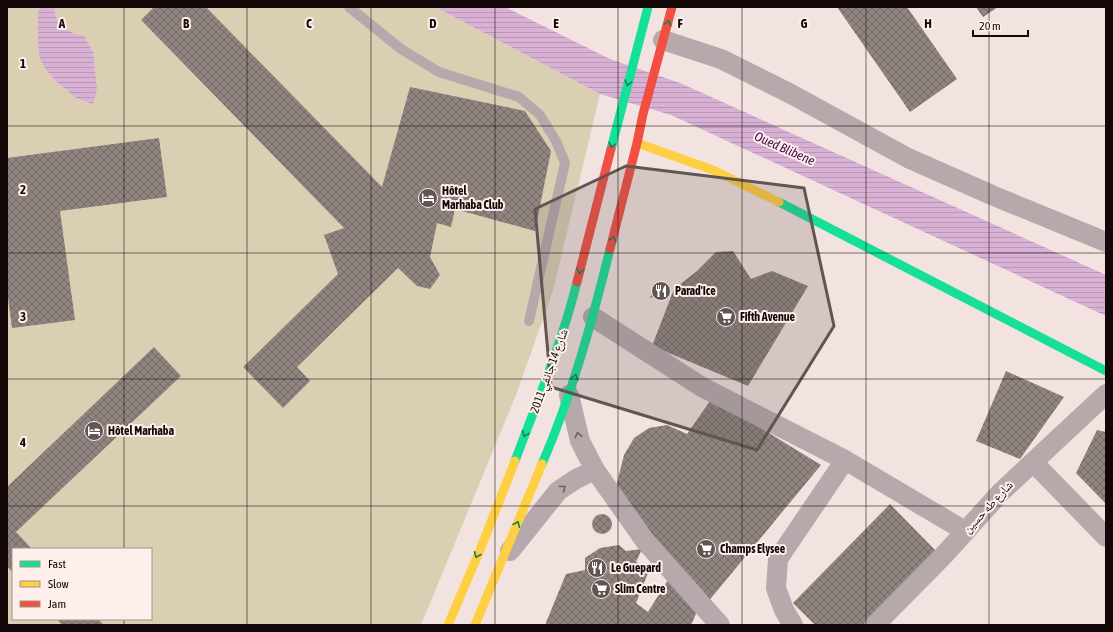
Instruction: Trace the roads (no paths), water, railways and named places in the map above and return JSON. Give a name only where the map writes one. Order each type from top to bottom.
[{"type":"main road","name":"شارع 14 جانفي 2011","points":[[448,625],[480,550],[541,394],[571,307],[648,7]]},
{"type":"main road","points":[[663,40],[672,7]]},
{"type":"main road","name":"شارع 14 جانفي 2011","points":[[475,625],[548,451],[569,395],[593,317],[643,114],[663,40]]},
{"type":"main road","points":[[637,143],[713,170],[790,206],[1106,372]]},
{"type":"street","points":[[663,40],[721,60],[791,94],[908,158],[994,196],[1106,242]]},
{"type":"street","points":[[593,317],[702,387],[845,460],[965,531]]},
{"type":"street","name":"شارع طه حسين","points":[[875,625],[944,555],[1001,492],[1106,394]]},
{"type":"street","points":[[569,395],[580,441],[595,470],[646,541],[720,625]]},
{"type":"street","points":[[793,625],[784,610],[776,588],[778,559],[845,460]]},
{"type":"street","points":[[1033,462],[1106,537]]},
{"type":"street","points":[[502,561],[558,490],[595,470]]},
{"type":"lane","points":[[350,7],[401,49],[439,72],[519,97],[540,115],[556,141],[565,163],[529,321]]},
{"type":"water","points":[[40,7],[54,7],[56,20],[74,34],[84,36],[93,52],[97,90],[93,104],[76,98],[56,81],[47,71],[40,59],[38,46],[38,14]]},
{"type":"water","name":"Oued Blibene","points":[[435,7],[505,7],[610,59],[680,83],[1106,275],[1106,316],[671,115],[600,94]]},
{"type":"place","name":"Hôtel Marhaba Club","points":[[428,198]]},
{"type":"place","name":"Parad'Ice","points":[[661,291]]},
{"type":"place","name":"Fifth Avenue","points":[[726,317]]},
{"type":"place","name":"Hôtel Marhaba","points":[[94,431]]},
{"type":"place","name":"Champs Elysee","points":[[706,549]]},
{"type":"place","name":"Le Guepard","points":[[597,568]]},
{"type":"place","name":"Slim Centre","points":[[601,589]]}]
